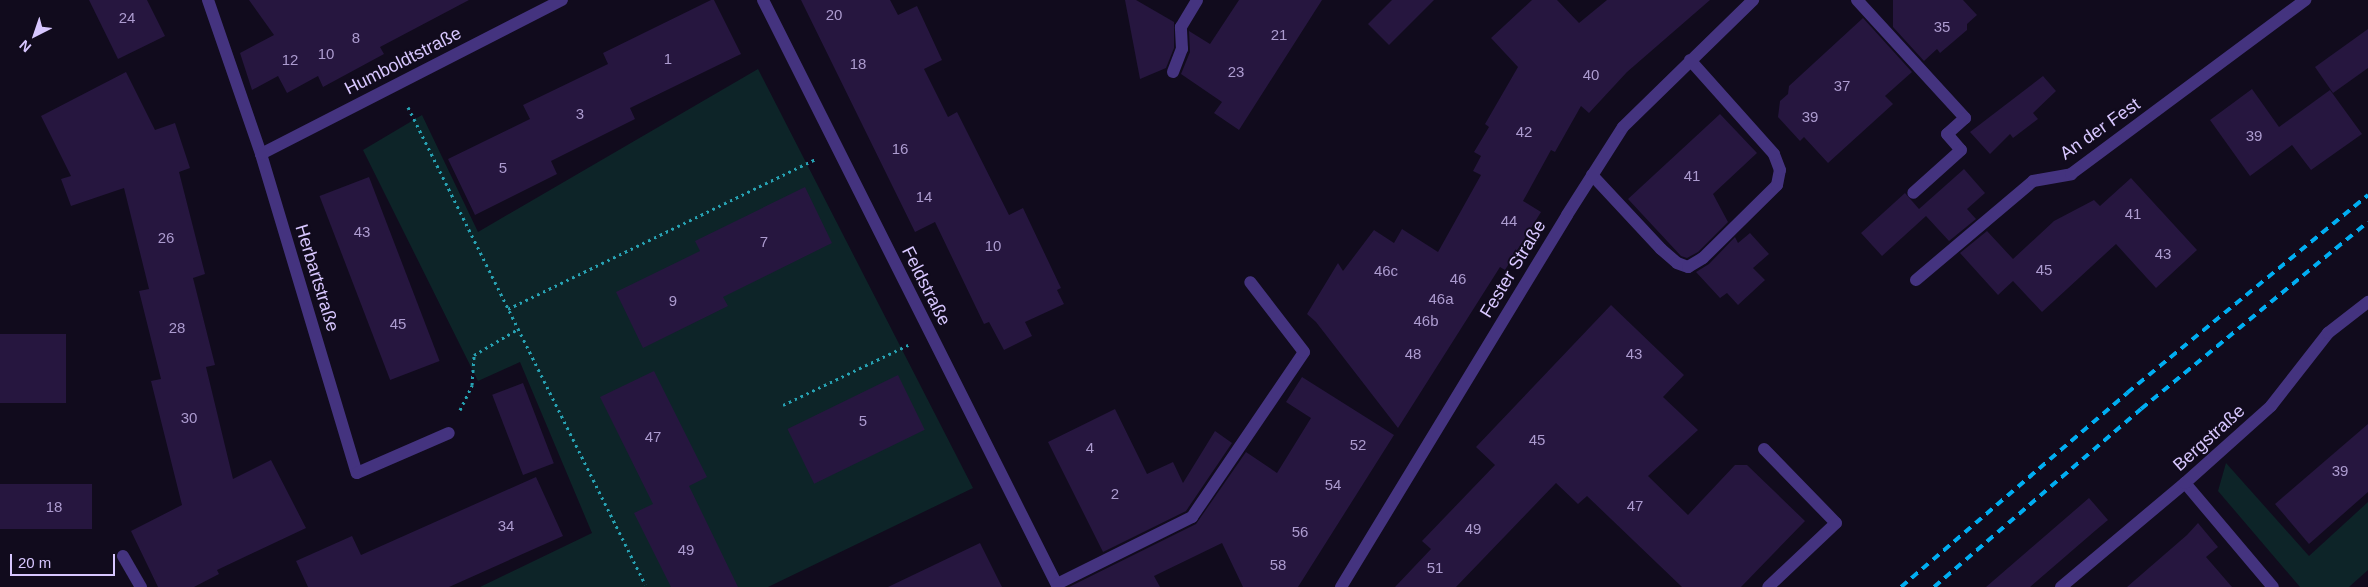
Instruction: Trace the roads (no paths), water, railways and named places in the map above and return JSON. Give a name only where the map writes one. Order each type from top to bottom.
[{"type":"street","name":"Herbartstraße","points":[[208,0],[261,154],[357,473],[449,433]]},
{"type":"street","name":"Humboldtstraße","points":[[261,154],[562,0]]},
{"type":"street","name":"Feldstraße","points":[[763,0],[788,46],[836,149],[1058,585]]},
{"type":"street","points":[[1172,72],[1182,49],[1181,27],[1197,0]]},
{"type":"street","name":"Fester Straße","points":[[1341,587],[1623,127],[1753,0]]},
{"type":"street","points":[[1857,0],[1965,118],[1947,134],[1961,150],[1913,193]]},
{"type":"street","name":"An der Fest","points":[[1916,280],[2033,181],[2071,174],[2305,0]]},
{"type":"street","points":[[1592,175],[1660,249],[1677,263],[1688,267],[1703,258],[1777,185],[1780,170],[1774,154],[1690,60]]},
{"type":"street","points":[[1058,585],[1192,517],[1304,352],[1250,282]]},
{"type":"street","name":"Bergstraße","points":[[2061,587],[2185,483],[2271,406],[2328,333],[2368,302]]},
{"type":"street","points":[[1764,450],[1836,522],[1768,587]]},
{"type":"street","points":[[2185,483],[2273,587]]},
{"type":"street","points":[[123,556],[141,587]]},
{"type":"railway","points":[[1901,587],[2127,393],[2368,195]]},
{"type":"railway","points":[[1934,587],[2141,409],[2368,222]]}]
